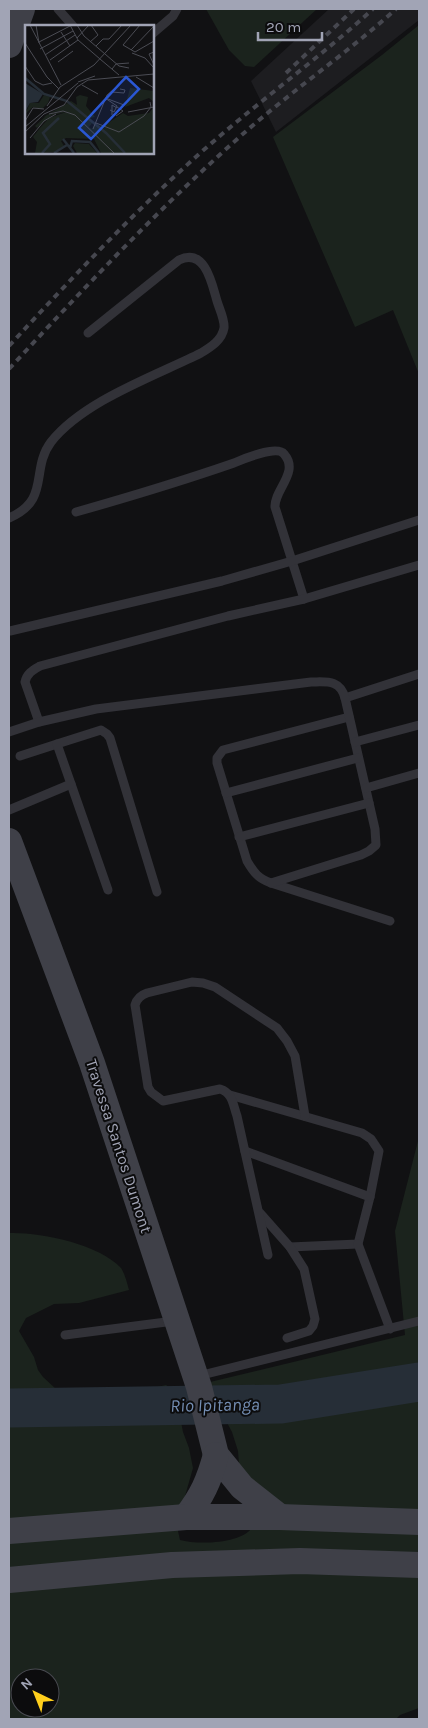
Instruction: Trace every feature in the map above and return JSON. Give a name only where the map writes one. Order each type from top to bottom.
[{"type":"main road","name":"Travessa Santos Dumont","points":[[9,841],[92,1063],[197,1382],[214,1449],[242,1487],[280,1517]]},
{"type":"main road","points":[[186,1517],[205,1490],[214,1449]]},
{"type":"main road","points":[[9,1531],[186,1517],[280,1517],[419,1522]]},
{"type":"main road","points":[[9,1580],[182,1565],[300,1561],[419,1565]]},
{"type":"lane","points":[[58,9],[72,25]]},
{"type":"lane","points":[[154,32],[173,16],[177,9]]},
{"type":"lane","points":[[9,518],[25,508],[35,496],[44,454],[51,442],[71,422],[102,400],[213,346],[221,335],[224,326],[208,271],[193,257],[186,256],[88,333]]},
{"type":"lane","points":[[76,512],[183,481],[252,456],[280,451],[285,454],[288,464],[288,477],[277,496],[275,507],[304,599]]},
{"type":"lane","points":[[10,631],[222,581],[292,561],[419,520]]},
{"type":"lane","points":[[39,722],[25,682],[26,676],[40,666],[218,619],[304,599],[419,565]]},
{"type":"lane","points":[[345,698],[419,674]]},
{"type":"lane","points":[[9,732],[39,722],[96,710],[311,682],[337,684],[345,698],[377,841],[373,849],[361,855],[271,883]]},
{"type":"lane","points":[[349,717],[223,750],[217,758],[239,838],[247,861],[255,875],[271,883],[390,921]]},
{"type":"lane","points":[[355,742],[419,724]]},
{"type":"lane","points":[[20,756],[101,730],[107,734],[110,738],[156,892]]},
{"type":"lane","points":[[57,744],[108,890]]},
{"type":"lane","points":[[226,793],[358,758]]},
{"type":"lane","points":[[366,788],[419,773]]},
{"type":"lane","points":[[9,810],[71,784]]},
{"type":"lane","points":[[239,838],[369,803]]},
{"type":"lane","points":[[268,1255],[230,1095],[227,1091],[220,1089],[163,1101],[151,1092],[148,1087],[135,1004],[136,1000],[142,994],[192,982],[203,983],[215,987],[277,1028],[295,1056],[304,1116]]},
{"type":"lane","points":[[230,1095],[362,1133],[367,1135],[375,1144],[379,1151],[358,1244],[390,1329]]},
{"type":"lane","points":[[245,1152],[370,1197]]},
{"type":"lane","points":[[259,1212],[290,1247],[304,1269],[315,1319],[309,1331],[287,1338]]},
{"type":"lane","points":[[290,1247],[358,1244]]},
{"type":"lane","points":[[65,1335],[177,1320]]},
{"type":"lane","points":[[197,1382],[419,1321]]},
{"type":"shaded area","points":[[206,9],[317,9],[254,67],[245,66],[229,50]]},
{"type":"shaded area","points":[[329,9],[419,9],[419,20],[276,132],[251,81]]},
{"type":"shaded area","points":[[419,25],[419,374],[393,310],[355,327],[273,137]]},
{"type":"shaded area","points":[[419,1137],[419,1708],[400,1715],[396,1719],[9,1719],[9,1233],[52,1237],[84,1246],[99,1252],[121,1268],[129,1290],[79,1303],[54,1304],[26,1318],[19,1331],[34,1357],[38,1370],[56,1389],[83,1395],[131,1393],[166,1385],[174,1391],[193,1468],[181,1510],[178,1531],[180,1540],[209,1543],[231,1540],[248,1532],[253,1526],[239,1464],[238,1451],[232,1432],[225,1419],[218,1415],[210,1382],[405,1335],[395,1231]]},
{"type":"waterway","name":"Rio Ipitanga","points":[[9,1408],[281,1404],[419,1382]]},
{"type":"railway","points":[[286,73],[354,9]]},
{"type":"railway","points":[[9,346],[101,248],[173,178],[220,136],[373,9]]},
{"type":"railway","points":[[9,369],[123,248],[213,161],[263,117],[396,9]]}]
